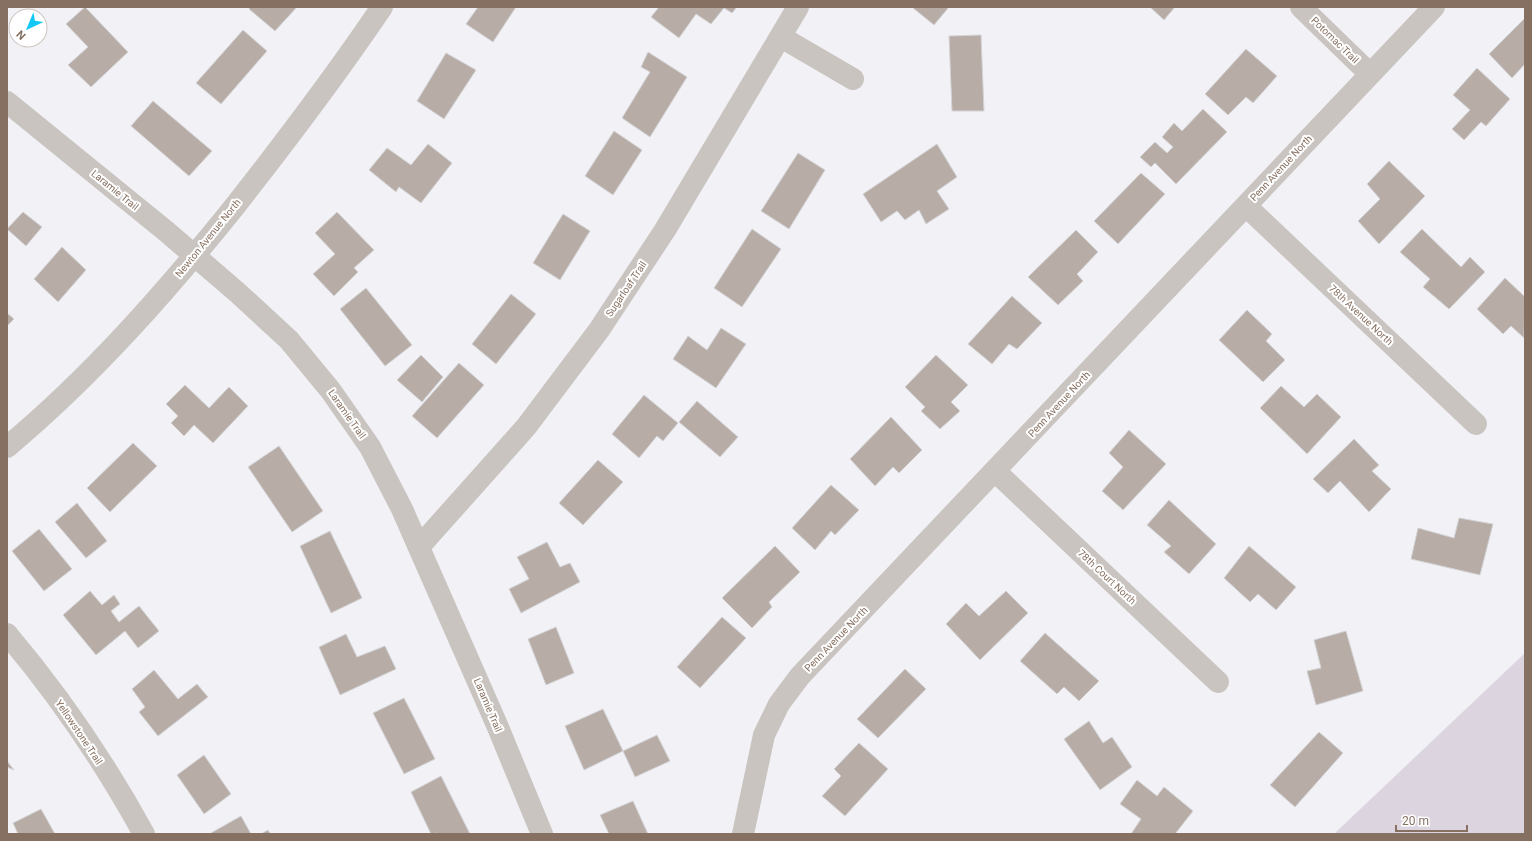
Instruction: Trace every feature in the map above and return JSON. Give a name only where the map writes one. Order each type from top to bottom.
[{"type":"street","name":"Newton Avenue North","points":[[7,447],[37,422],[108,351],[176,277],[282,146],[350,54],[382,7]]},
{"type":"street","name":"Sugarloaf Trail","points":[[419,547],[526,427],[599,330],[665,230],[798,7]]},
{"type":"street","name":"Potomac Trail","points":[[1301,7],[1370,74]]},
{"type":"street","name":"Penn Avenue North","points":[[743,834],[764,736],[779,704],[800,676],[1434,7]]},
{"type":"street","points":[[781,37],[853,79]]},
{"type":"street","name":"Laramie Trail","points":[[7,102],[194,255],[238,293],[289,340],[331,391],[370,447],[419,547],[497,725],[542,834]]},
{"type":"street","name":"78th Avenue North","points":[[1246,206],[1476,424]]},
{"type":"street","name":"78th Court North","points":[[995,471],[1218,682]]},
{"type":"street","name":"Yellowstone Trail","points":[[7,634],[72,718],[127,803],[144,834]]},
{"type":"shaded area","points":[[1525,653],[1525,834],[1334,834]]},
{"type":"building","points":[[85,7],[128,52],[91,87],[68,65],[88,47],[66,24]]},
{"type":"building","points":[[250,7],[297,7],[275,31],[249,9]]},
{"type":"building","points":[[478,7],[516,7],[493,42],[466,24]]},
{"type":"building","points":[[659,7],[737,7],[732,13],[724,8],[711,24],[696,14],[679,38],[651,17]]},
{"type":"building","points":[[949,7],[934,25],[913,8]]},
{"type":"building","points":[[1150,7],[1175,7],[1164,20]]},
{"type":"building","points":[[1525,18],[1525,64],[1512,78],[1489,54]]},
{"type":"building","points":[[243,30],[267,51],[221,104],[196,83]]},
{"type":"building","points":[[981,35],[984,111],[952,111],[949,36]]},
{"type":"building","points":[[1246,49],[1277,76],[1253,103],[1246,97],[1228,115],[1205,94]]},
{"type":"building","points":[[648,52],[687,77],[650,137],[622,118],[650,72],[641,67]]},
{"type":"building","points":[[446,53],[476,70],[444,119],[417,101]]},
{"type":"building","points":[[1477,68],[1510,99],[1486,126],[1481,122],[1464,140],[1452,129],[1470,110],[1453,95]]},
{"type":"building","points":[[153,101],[212,151],[189,176],[131,126]]},
{"type":"building","points":[[1203,109],[1227,132],[1176,184],[1155,163],[1151,167],[1140,157],[1155,142],[1167,153],[1173,147],[1162,137],[1174,123],[1182,131]]},
{"type":"building","points":[[614,131],[642,150],[613,195],[585,176]]},
{"type":"building","points":[[428,144],[452,163],[421,203],[399,187],[396,192],[369,170],[387,148],[411,165]]},
{"type":"building","points":[[937,144],[957,177],[937,191],[949,209],[926,224],[919,210],[905,220],[897,211],[881,222],[863,194]]},
{"type":"building","points":[[798,153],[825,170],[789,229],[761,211]]},
{"type":"building","points":[[1389,161],[1425,196],[1379,244],[1358,221],[1380,199],[1367,184]]},
{"type":"building","points":[[1141,173],[1165,194],[1118,244],[1094,221]]},
{"type":"building","points":[[23,212],[42,227],[26,246],[7,229]]},
{"type":"building","points":[[337,212],[374,250],[354,268],[358,272],[334,296],[313,274],[335,254],[315,233]]},
{"type":"building","points":[[563,214],[590,231],[560,280],[533,263]]},
{"type":"building","points":[[752,229],[781,249],[742,307],[714,288]]},
{"type":"building","points":[[1422,229],[1461,267],[1470,257],[1485,272],[1449,309],[1423,287],[1430,279],[1400,252]]},
{"type":"building","points":[[1076,230],[1098,252],[1077,274],[1083,281],[1058,305],[1028,277]]},
{"type":"building","points":[[62,247],[86,270],[58,302],[34,279]]},
{"type":"building","points":[[1505,278],[1525,297],[1524,338],[1511,326],[1503,334],[1477,309]]},
{"type":"building","points":[[366,288],[412,345],[385,366],[340,309]]},
{"type":"building","points":[[511,294],[536,314],[496,364],[472,344]]},
{"type":"building","points":[[1012,296],[1042,323],[1017,349],[1009,344],[992,364],[968,344]]},
{"type":"building","points":[[1247,310],[1272,334],[1266,341],[1285,360],[1263,382],[1219,340]]},
{"type":"building","points":[[7,313],[14,319],[7,326]]},
{"type":"building","points":[[721,328],[746,344],[716,388],[673,359],[688,336],[707,350]]},
{"type":"building","points":[[421,355],[443,377],[422,402],[397,380]]},
{"type":"building","points":[[936,355],[968,385],[951,402],[960,411],[940,429],[921,411],[925,407],[905,387]]},
{"type":"building","points":[[459,363],[484,385],[437,438],[412,416]]},
{"type":"building","points":[[185,385],[209,408],[229,387],[248,406],[213,443],[194,425],[184,436],[171,423],[178,416],[166,404]]},
{"type":"building","points":[[1281,386],[1304,407],[1317,394],[1341,417],[1307,454],[1260,408]]},
{"type":"building","points":[[644,395],[678,423],[663,441],[657,436],[639,458],[612,434]]},
{"type":"building","points":[[697,401],[738,437],[720,457],[679,422]]},
{"type":"building","points":[[891,417],[922,450],[899,473],[893,467],[875,486],[850,459]]},
{"type":"building","points":[[1129,430],[1166,464],[1123,510],[1102,491],[1123,467],[1109,453]]},
{"type":"building","points":[[1354,439],[1379,465],[1372,471],[1391,489],[1369,512],[1340,481],[1328,493],[1313,479]]},
{"type":"building","points":[[133,443],[157,466],[110,512],[87,488]]},
{"type":"building","points":[[279,446],[323,511],[292,532],[248,467]]},
{"type":"building","points":[[598,460],[623,482],[583,525],[559,503]]},
{"type":"building","points":[[831,485],[859,510],[835,535],[831,531],[815,550],[792,528]]},
{"type":"building","points":[[1169,500],[1216,544],[1189,574],[1164,552],[1171,546],[1147,525]]},
{"type":"building","points":[[77,503],[107,541],[86,558],[55,522]]},
{"type":"building","points":[[1459,518],[1493,524],[1480,575],[1411,559],[1418,528],[1454,538]]},
{"type":"building","points":[[39,529],[72,569],[44,591],[12,551]]},
{"type":"building","points":[[330,531],[362,598],[331,613],[300,546]]},
{"type":"building","points":[[547,542],[560,567],[570,563],[580,582],[521,613],[509,589],[529,579],[517,557]]},
{"type":"building","points":[[775,546],[800,572],[769,602],[772,607],[752,628],[722,598]]},
{"type":"building","points":[[1249,546],[1296,587],[1276,610],[1258,594],[1250,602],[1224,578]]},
{"type":"building","points":[[90,591],[102,605],[114,595],[120,604],[111,611],[119,622],[139,606],[159,631],[138,648],[125,631],[96,655],[63,615]]},
{"type":"building","points":[[1006,591],[1028,613],[980,660],[946,624],[966,603],[979,616]]},
{"type":"building","points":[[722,617],[746,638],[700,688],[677,667]]},
{"type":"building","points":[[556,627],[574,673],[546,685],[528,639]]},
{"type":"building","points":[[1346,631],[1363,691],[1316,705],[1307,671],[1321,668],[1314,640]]},
{"type":"building","points":[[1045,633],[1099,681],[1079,701],[1064,687],[1057,694],[1020,661]]},
{"type":"building","points":[[346,634],[357,657],[385,646],[396,669],[340,695],[319,647]]},
{"type":"building","points":[[905,669],[926,689],[878,738],[857,719]]},
{"type":"building","points":[[154,670],[178,699],[197,684],[208,697],[158,736],[139,712],[145,707],[132,689]]},
{"type":"building","points":[[404,698],[435,759],[404,774],[373,713]]},
{"type":"building","points":[[603,709],[623,751],[584,770],[565,726]]},
{"type":"building","points":[[1089,721],[1103,743],[1112,737],[1132,767],[1100,790],[1064,739]]},
{"type":"building","points":[[1319,732],[1343,753],[1295,807],[1270,785]]},
{"type":"building","points":[[657,735],[670,761],[635,777],[623,751]]},
{"type":"building","points":[[859,743],[888,769],[845,816],[822,796],[841,776],[834,769]]},
{"type":"building","points":[[204,755],[231,794],[204,814],[177,775]]},
{"type":"building","points":[[7,761],[14,770],[7,767]]},
{"type":"building","points":[[441,776],[470,834],[431,834],[411,792]]},
{"type":"building","points":[[1137,780],[1157,796],[1164,787],[1193,811],[1175,834],[1131,834],[1141,819],[1120,804]]},
{"type":"building","points":[[633,801],[648,834],[609,834],[600,815]]},
{"type":"building","points":[[41,809],[55,834],[18,834],[13,823]]},
{"type":"building","points":[[241,816],[251,834],[211,833]]},
{"type":"building","points":[[268,830],[270,834],[261,834]]}]
